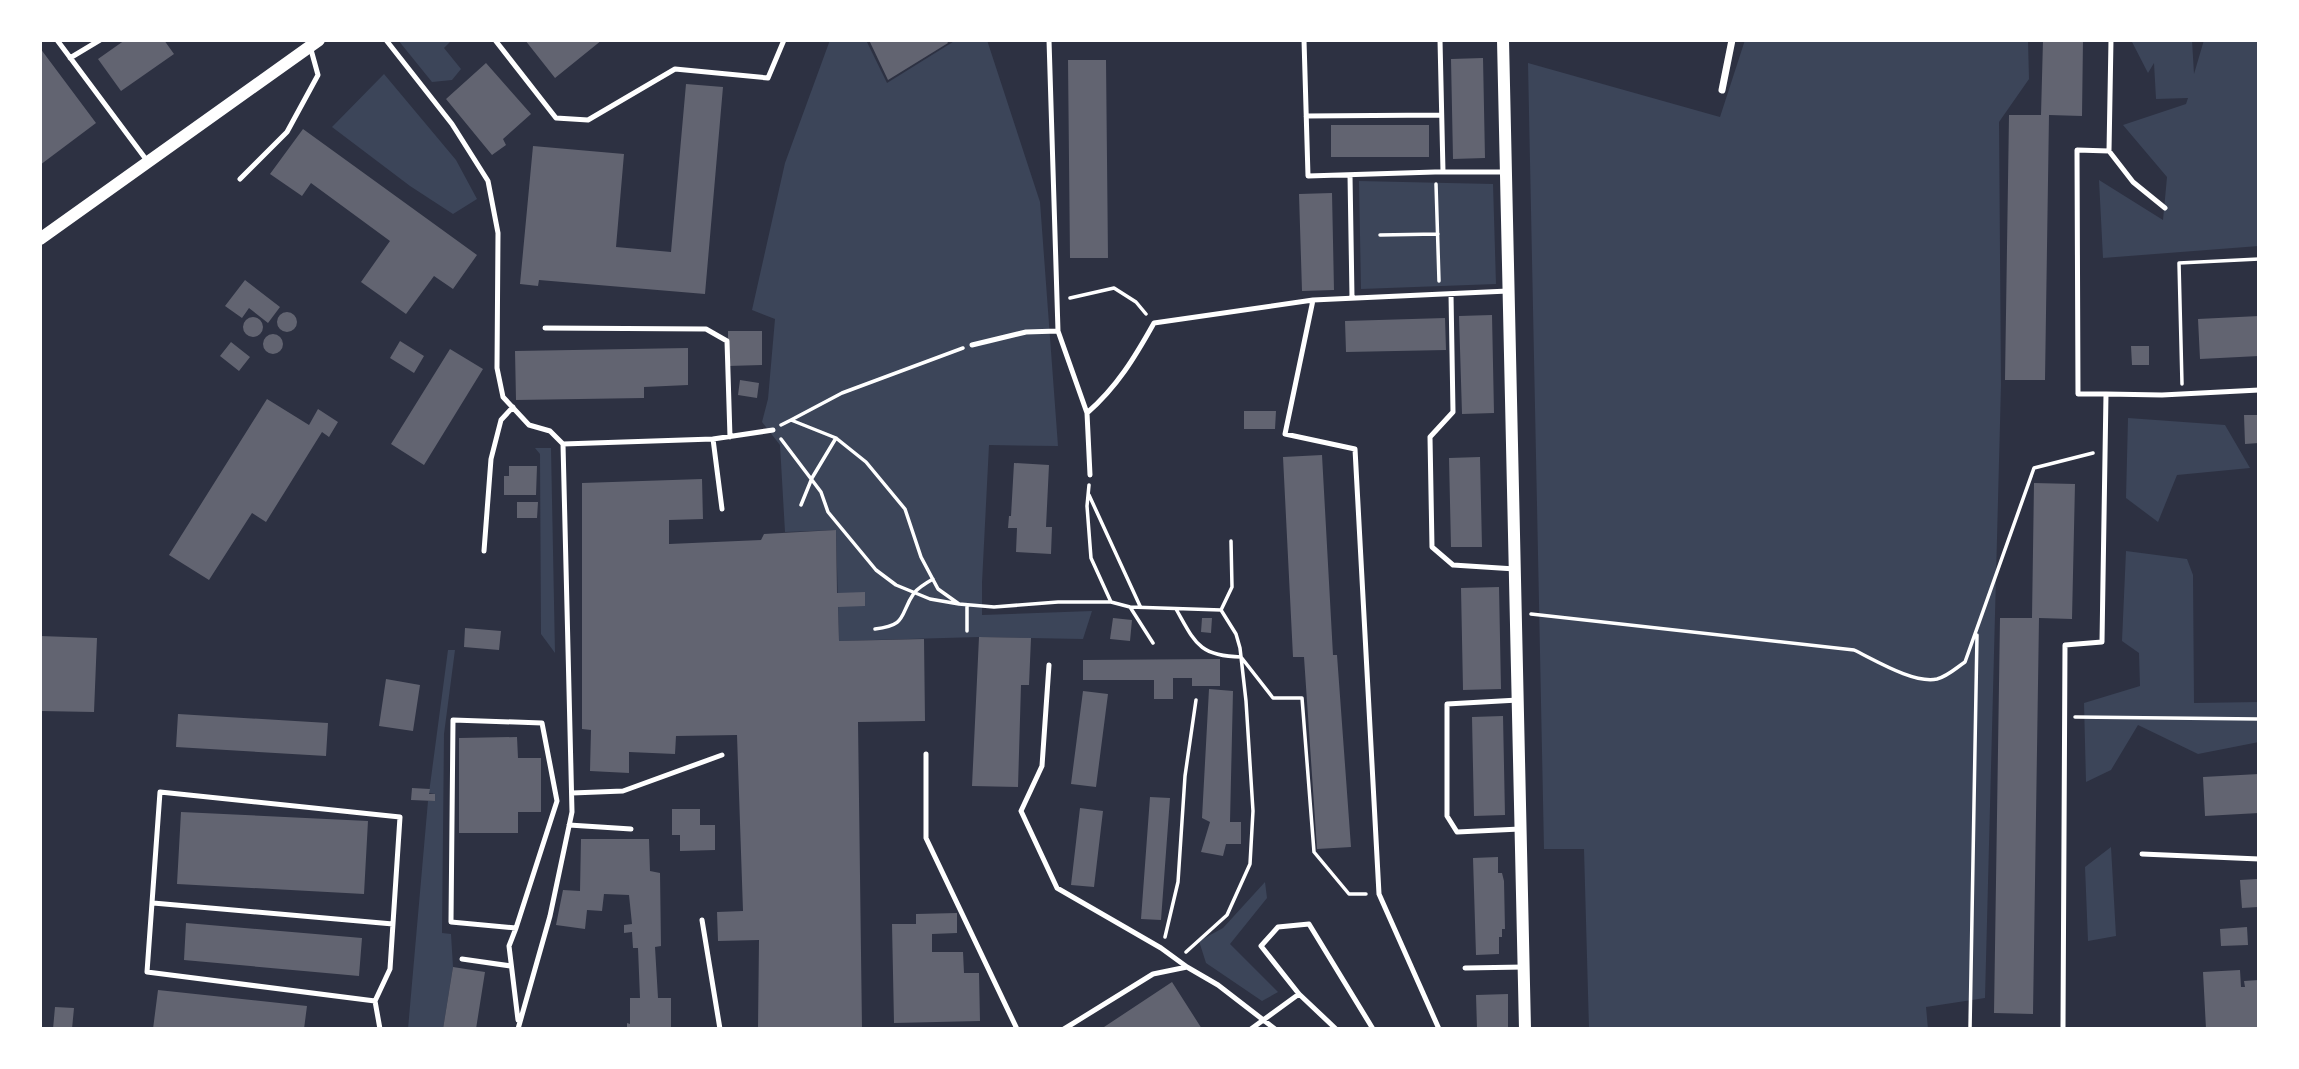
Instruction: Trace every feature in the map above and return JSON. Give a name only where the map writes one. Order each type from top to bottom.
[{"type":"street","points":[[1503,40],[1525,1029]]},
{"type":"street","points":[[1722,90],[1732,40]]},
{"type":"street","points":[[40,239],[315,43]]},
{"type":"lane","points":[[57,40],[148,162]]},
{"type":"lane","points":[[70,58],[100,40]]},
{"type":"lane","points":[[386,40],[452,124],[488,181],[498,233],[497,368],[503,397],[529,425],[550,431],[563,444],[572,812],[550,916],[518,1027]]},
{"type":"lane","points":[[495,40],[556,118],[587,120],[675,69],[768,78],[784,40]]},
{"type":"lane","points":[[1049,40],[1059,331],[1087,413],[1090,475]]},
{"type":"lane","points":[[1304,40],[1308,176],[1505,172]]},
{"type":"lane","points":[[1440,40],[1443,172]]},
{"type":"lane","points":[[2111,40],[2109,151],[2133,182],[2165,208]]},
{"type":"lane","points":[[240,179],[287,132],[318,75],[315,43]]},
{"type":"lane","points":[[1306,116],[1441,114]]},
{"type":"lane","points":[[2109,151],[2077,150],[2078,394],[2182,394],[2259,390]]},
{"type":"lane","points":[[1350,175],[1352,297]]},
{"type":"lane","points":[[1087,413],[1107,396],[1124,374],[1154,323],[1313,300],[1508,291]]},
{"type":"lane","points":[[1451,294],[1453,412],[1430,437],[1432,547],[1453,565],[1515,569]]},
{"type":"lane","points":[[1313,300],[1285,434],[1355,449],[1379,894],[1439,1029]]},
{"type":"lane","points":[[545,328],[706,329],[727,341],[730,437]]},
{"type":"lane","points":[[972,345],[1027,332],[1059,331]]},
{"type":"lane","points":[[2063,1029],[2065,645],[2102,642],[2106,394]]},
{"type":"lane","points":[[484,551],[491,459],[502,420],[513,407]]},
{"type":"lane","points":[[563,444],[713,439],[773,430]]},
{"type":"lane","points":[[713,439],[722,509]]},
{"type":"lane","points":[[1049,665],[1042,766],[1021,811],[1057,888],[1161,948],[1218,985],[1275,1029]]},
{"type":"lane","points":[[1518,700],[1447,704],[1447,816],[1457,832],[1520,829]]},
{"type":"lane","points":[[516,928],[451,922],[453,720],[542,723],[557,801],[516,928],[509,946],[518,1027]]},
{"type":"lane","points":[[926,754],[926,838],[1017,1029]]},
{"type":"lane","points":[[572,793],[622,791],[722,755]]},
{"type":"lane","points":[[375,1001],[147,972],[160,792],[400,817],[390,969],[375,1001],[380,1029]]},
{"type":"lane","points":[[569,825],[631,829]]},
{"type":"lane","points":[[2142,855],[2259,859]]},
{"type":"lane","points":[[153,903],[393,924]]},
{"type":"lane","points":[[702,920],[720,1029]]},
{"type":"lane","points":[[1336,1029],[1299,994],[1261,946],[1278,927],[1309,924],[1373,1029]]},
{"type":"lane","points":[[462,958],[511,965]]},
{"type":"lane","points":[[1064,1029],[1153,974],[1187,967]]},
{"type":"lane","points":[[1465,968],[1524,967]]},
{"type":"lane","points":[[1251,1029],[1299,994]]},
{"type":"path","points":[[1435,172],[1440,294]]},
{"type":"path","points":[[1380,235],[1438,234]]},
{"type":"path","points":[[2182,394],[2179,263],[2259,259]]},
{"type":"path","points":[[1058,300],[1114,288],[1136,302],[1154,323]]},
{"type":"path","points":[[972,345],[842,393],[773,430],[812,478],[821,492],[828,512],[876,570],[896,585],[914,593],[930,599],[967,605],[994,607],[1058,602],[1111,602],[1130,607],[1221,610]]},
{"type":"path","points":[[791,420],[836,438],[866,462],[905,509],[921,557],[938,589],[959,604]]},
{"type":"path","points":[[802,505],[812,478],[836,438]]},
{"type":"path","points":[[1516,612],[1854,649],[1894,669],[1934,680],[1949,674],[1965,662],[2034,468],[2105,450]]},
{"type":"path","points":[[1090,475],[1091,558],[1111,602]]},
{"type":"path","points":[[1089,493],[1141,607]]},
{"type":"path","points":[[1221,610],[1232,587],[1231,541]]},
{"type":"path","points":[[875,629],[890,627],[903,617],[914,593],[933,579]]},
{"type":"path","points":[[967,605],[967,631]]},
{"type":"path","points":[[1130,607],[1153,643]]},
{"type":"path","points":[[1176,609],[1198,646],[1224,657],[1241,657]]},
{"type":"path","points":[[1176,959],[1227,915],[1250,864],[1253,811],[1241,657],[1236,634],[1221,610]]},
{"type":"path","points":[[1970,1029],[1977,629]]},
{"type":"path","points":[[1241,657],[1273,698],[1302,698],[1314,852],[1349,894],[1379,894]]},
{"type":"path","points":[[1161,948],[1178,882],[1185,776],[1196,700]]},
{"type":"path","points":[[2065,717],[2259,719]]},
{"type":"shaded area","points":[[398,40],[452,40],[444,48],[461,69],[452,80],[432,82]]},
{"type":"shaded area","points":[[830,40],[866,40],[887,83],[956,40],[987,40],[1040,202],[1058,446],[989,445],[982,615],[1092,611],[1083,639],[979,637],[839,641],[836,530],[785,532],[780,445],[762,422],[768,399],[775,319],[752,310],[785,163]]},
{"type":"shaded area","points":[[1745,40],[2028,40],[2029,79],[1999,122],[2001,385],[1985,998],[1926,1007],[1928,1029],[1589,1029],[1584,849],[1544,849],[1528,63],[1720,117]]},
{"type":"shaded area","points":[[2131,40],[2192,40],[2194,74],[2204,40],[2259,40],[2259,246],[2103,258],[2099,180],[2163,220],[2167,177],[2123,125],[2186,104],[2188,98],[2156,99],[2154,63],[2148,73]]},
{"type":"shaded area","points":[[384,74],[456,160],[477,199],[453,214],[410,186],[332,127]]},
{"type":"shaded area","points":[[1359,181],[1493,184],[1496,284],[1361,289]]},
{"type":"shaded area","points":[[2128,418],[2225,425],[2250,468],[2177,475],[2158,522],[2126,498]]},
{"type":"shaded area","points":[[535,448],[551,448],[555,653],[541,634],[540,454]]},
{"type":"shaded area","points":[[2126,551],[2187,559],[2193,575],[2194,703],[2259,702],[2259,742],[2198,754],[2138,725],[2111,770],[2086,782],[2084,703],[2140,686],[2139,653],[2122,641]]},
{"type":"shaded area","points":[[448,650],[455,650],[444,734],[442,933],[451,934],[453,967],[443,1029],[408,1029],[428,801],[435,801],[435,794],[429,793]]},
{"type":"shaded area","points":[[2111,847],[2116,936],[2088,941],[2085,867]]},
{"type":"shaded area","points":[[1265,882],[1267,898],[1230,944],[1278,992],[1262,1001],[1206,963],[1199,941],[1223,928]]},
{"type":"building","points":[[125,40],[164,40],[174,54],[121,91],[98,59]]},
{"type":"building","points":[[525,40],[602,40],[555,78]]},
{"type":"building","points":[[869,40],[946,40],[948,43],[888,80]]},
{"type":"building","points":[[2043,40],[2083,40],[2082,116],[2049,115],[2045,380],[2005,380],[2009,115],[2041,115]]},
{"type":"building","points":[[40,48],[96,123],[40,165]]},
{"type":"building","points":[[1483,58],[1485,158],[1453,159],[1451,59]]},
{"type":"building","points":[[1068,60],[1106,60],[1108,258],[1070,258]]},
{"type":"building","points":[[486,63],[531,114],[503,139],[506,145],[492,155],[446,99]]},
{"type":"building","points":[[686,84],[723,87],[705,294],[539,280],[538,286],[520,284],[533,146],[624,154],[616,247],[671,252]]},
{"type":"building","points":[[1331,125],[1429,125],[1429,157],[1331,157]]},
{"type":"building","points":[[303,129],[477,255],[453,289],[434,276],[406,314],[361,282],[390,241],[311,183],[302,196],[270,174]]},
{"type":"building","points":[[1332,193],[1334,290],[1302,291],[1299,194]]},
{"type":"building","points":[[245,280],[280,307],[268,323],[249,308],[242,318],[225,306]]},
{"type":"building","points":[[283,312],[291,312],[297,322],[291,332],[283,332],[277,326],[277,318]]},
{"type":"building","points":[[1492,315],[1494,413],[1462,414],[1459,316]]},
{"type":"building","points":[[2259,316],[2259,356],[2200,359],[2198,319]]},
{"type":"building","points":[[253,317],[260,320],[263,327],[260,334],[253,337],[246,334],[243,327],[246,320]]},
{"type":"building","points":[[1445,318],[1446,350],[1346,352],[1345,321]]},
{"type":"building","points":[[728,331],[762,331],[762,365],[728,366]]},
{"type":"building","points":[[269,334],[277,334],[283,344],[277,354],[269,354],[263,348],[263,340]]},
{"type":"building","points":[[400,341],[424,356],[414,373],[390,358]]},
{"type":"building","points":[[231,342],[250,357],[239,371],[220,356]]},
{"type":"building","points":[[2131,346],[2149,346],[2149,365],[2132,365]]},
{"type":"building","points":[[688,348],[688,385],[644,387],[644,398],[516,400],[515,351]]},
{"type":"building","points":[[450,349],[483,369],[424,465],[391,444]]},
{"type":"building","points":[[740,380],[759,383],[757,398],[738,395]]},
{"type":"building","points":[[267,399],[309,425],[318,409],[338,422],[329,437],[322,432],[266,522],[252,513],[209,580],[169,555]]},
{"type":"building","points":[[1244,411],[1276,411],[1275,429],[1244,429]]},
{"type":"building","points":[[2244,415],[2259,415],[2259,443],[2245,444]]},
{"type":"building","points":[[1322,455],[1333,655],[1337,655],[1351,847],[1317,849],[1304,657],[1293,657],[1283,457]]},
{"type":"building","points":[[1480,457],[1482,547],[1451,547],[1449,458]]},
{"type":"building","points":[[1014,463],[1049,465],[1046,527],[1052,527],[1051,554],[1016,552],[1017,528],[1008,528]]},
{"type":"building","points":[[509,466],[537,466],[536,495],[504,495],[504,476],[509,476]]},
{"type":"building","points":[[702,479],[703,519],[669,520],[669,544],[761,540],[764,534],[836,530],[837,593],[865,592],[865,606],[838,607],[839,641],[924,639],[925,721],[858,722],[862,1029],[758,1029],[759,940],[718,941],[717,912],[743,911],[737,735],[676,736],[675,754],[629,752],[629,773],[590,771],[591,730],[582,729],[582,483]]},
{"type":"building","points":[[2034,483],[2075,484],[2072,619],[2039,618],[2033,1014],[1994,1013],[2000,618],[2032,618]]},
{"type":"building","points":[[517,502],[538,502],[537,518],[517,518]]},
{"type":"building","points":[[1499,587],[1501,689],[1463,690],[1461,588]]},
{"type":"building","points":[[1113,618],[1132,620],[1130,641],[1110,639]]},
{"type":"building","points":[[1202,618],[1212,618],[1211,633],[1201,632]]},
{"type":"building","points":[[465,628],[501,631],[499,650],[464,647]]},
{"type":"building","points":[[40,636],[97,638],[94,712],[40,711]]},
{"type":"building","points":[[979,637],[1031,638],[1029,685],[1021,685],[1018,787],[972,786]]},
{"type":"building","points":[[1220,659],[1220,686],[1192,686],[1192,678],[1173,678],[1173,699],[1154,699],[1154,680],[1083,680],[1083,660]]},
{"type":"building","points":[[386,679],[420,685],[413,731],[379,726]]},
{"type":"building","points":[[1209,689],[1233,691],[1230,822],[1241,822],[1241,844],[1226,844],[1223,856],[1201,852],[1210,822],[1202,818]]},
{"type":"building","points":[[1083,691],[1108,694],[1096,787],[1071,784]]},
{"type":"building","points":[[178,714],[328,723],[326,756],[176,747]]},
{"type":"building","points":[[1503,716],[1505,815],[1474,816],[1472,717]]},
{"type":"building","points":[[517,737],[518,758],[541,758],[541,812],[518,812],[518,833],[459,833],[459,738]]},
{"type":"building","points":[[2259,774],[2259,813],[2205,816],[2203,777]]},
{"type":"building","points":[[412,788],[430,789],[429,794],[435,794],[435,801],[411,800]]},
{"type":"building","points":[[1150,797],[1170,798],[1161,920],[1141,919]]},
{"type":"building","points":[[1080,808],[1103,811],[1094,887],[1071,885]]},
{"type":"building","points":[[672,809],[700,809],[700,825],[715,825],[715,850],[680,851],[680,835],[672,835]]},
{"type":"building","points":[[181,812],[368,821],[364,894],[177,884]]},
{"type":"building","points":[[581,839],[649,839],[650,871],[660,873],[661,946],[655,947],[658,998],[671,998],[671,1029],[627,1029],[627,1023],[630,1024],[630,998],[640,998],[638,948],[633,948],[632,932],[624,933],[624,925],[632,924],[629,895],[604,894],[602,911],[587,910],[585,929],[556,925],[563,890],[580,891]]},
{"type":"building","points":[[1498,857],[1498,873],[1502,873],[1504,881],[1505,929],[1502,929],[1502,937],[1499,937],[1499,954],[1476,955],[1473,858]]},
{"type":"building","points":[[2257,879],[2258,907],[2242,908],[2240,880]]},
{"type":"building","points":[[957,913],[957,933],[932,934],[932,952],[963,952],[964,973],[979,973],[980,1021],[894,1023],[892,924],[916,924],[916,914]]},
{"type":"building","points":[[186,923],[362,938],[359,976],[184,960]]},
{"type":"building","points":[[2247,927],[2248,945],[2221,946],[2220,929]]},
{"type":"building","points":[[453,967],[485,972],[476,1029],[443,1029]]},
{"type":"building","points":[[2240,970],[2241,987],[2245,987],[2244,981],[2259,980],[2259,1029],[2206,1029],[2203,972]]},
{"type":"building","points":[[1172,982],[1202,1029],[1101,1029]]},
{"type":"building","points":[[158,990],[307,1006],[304,1029],[153,1029]]},
{"type":"building","points":[[1508,994],[1508,1029],[1477,1029],[1476,995]]},
{"type":"building","points":[[55,1007],[74,1008],[72,1029],[53,1029]]}]
